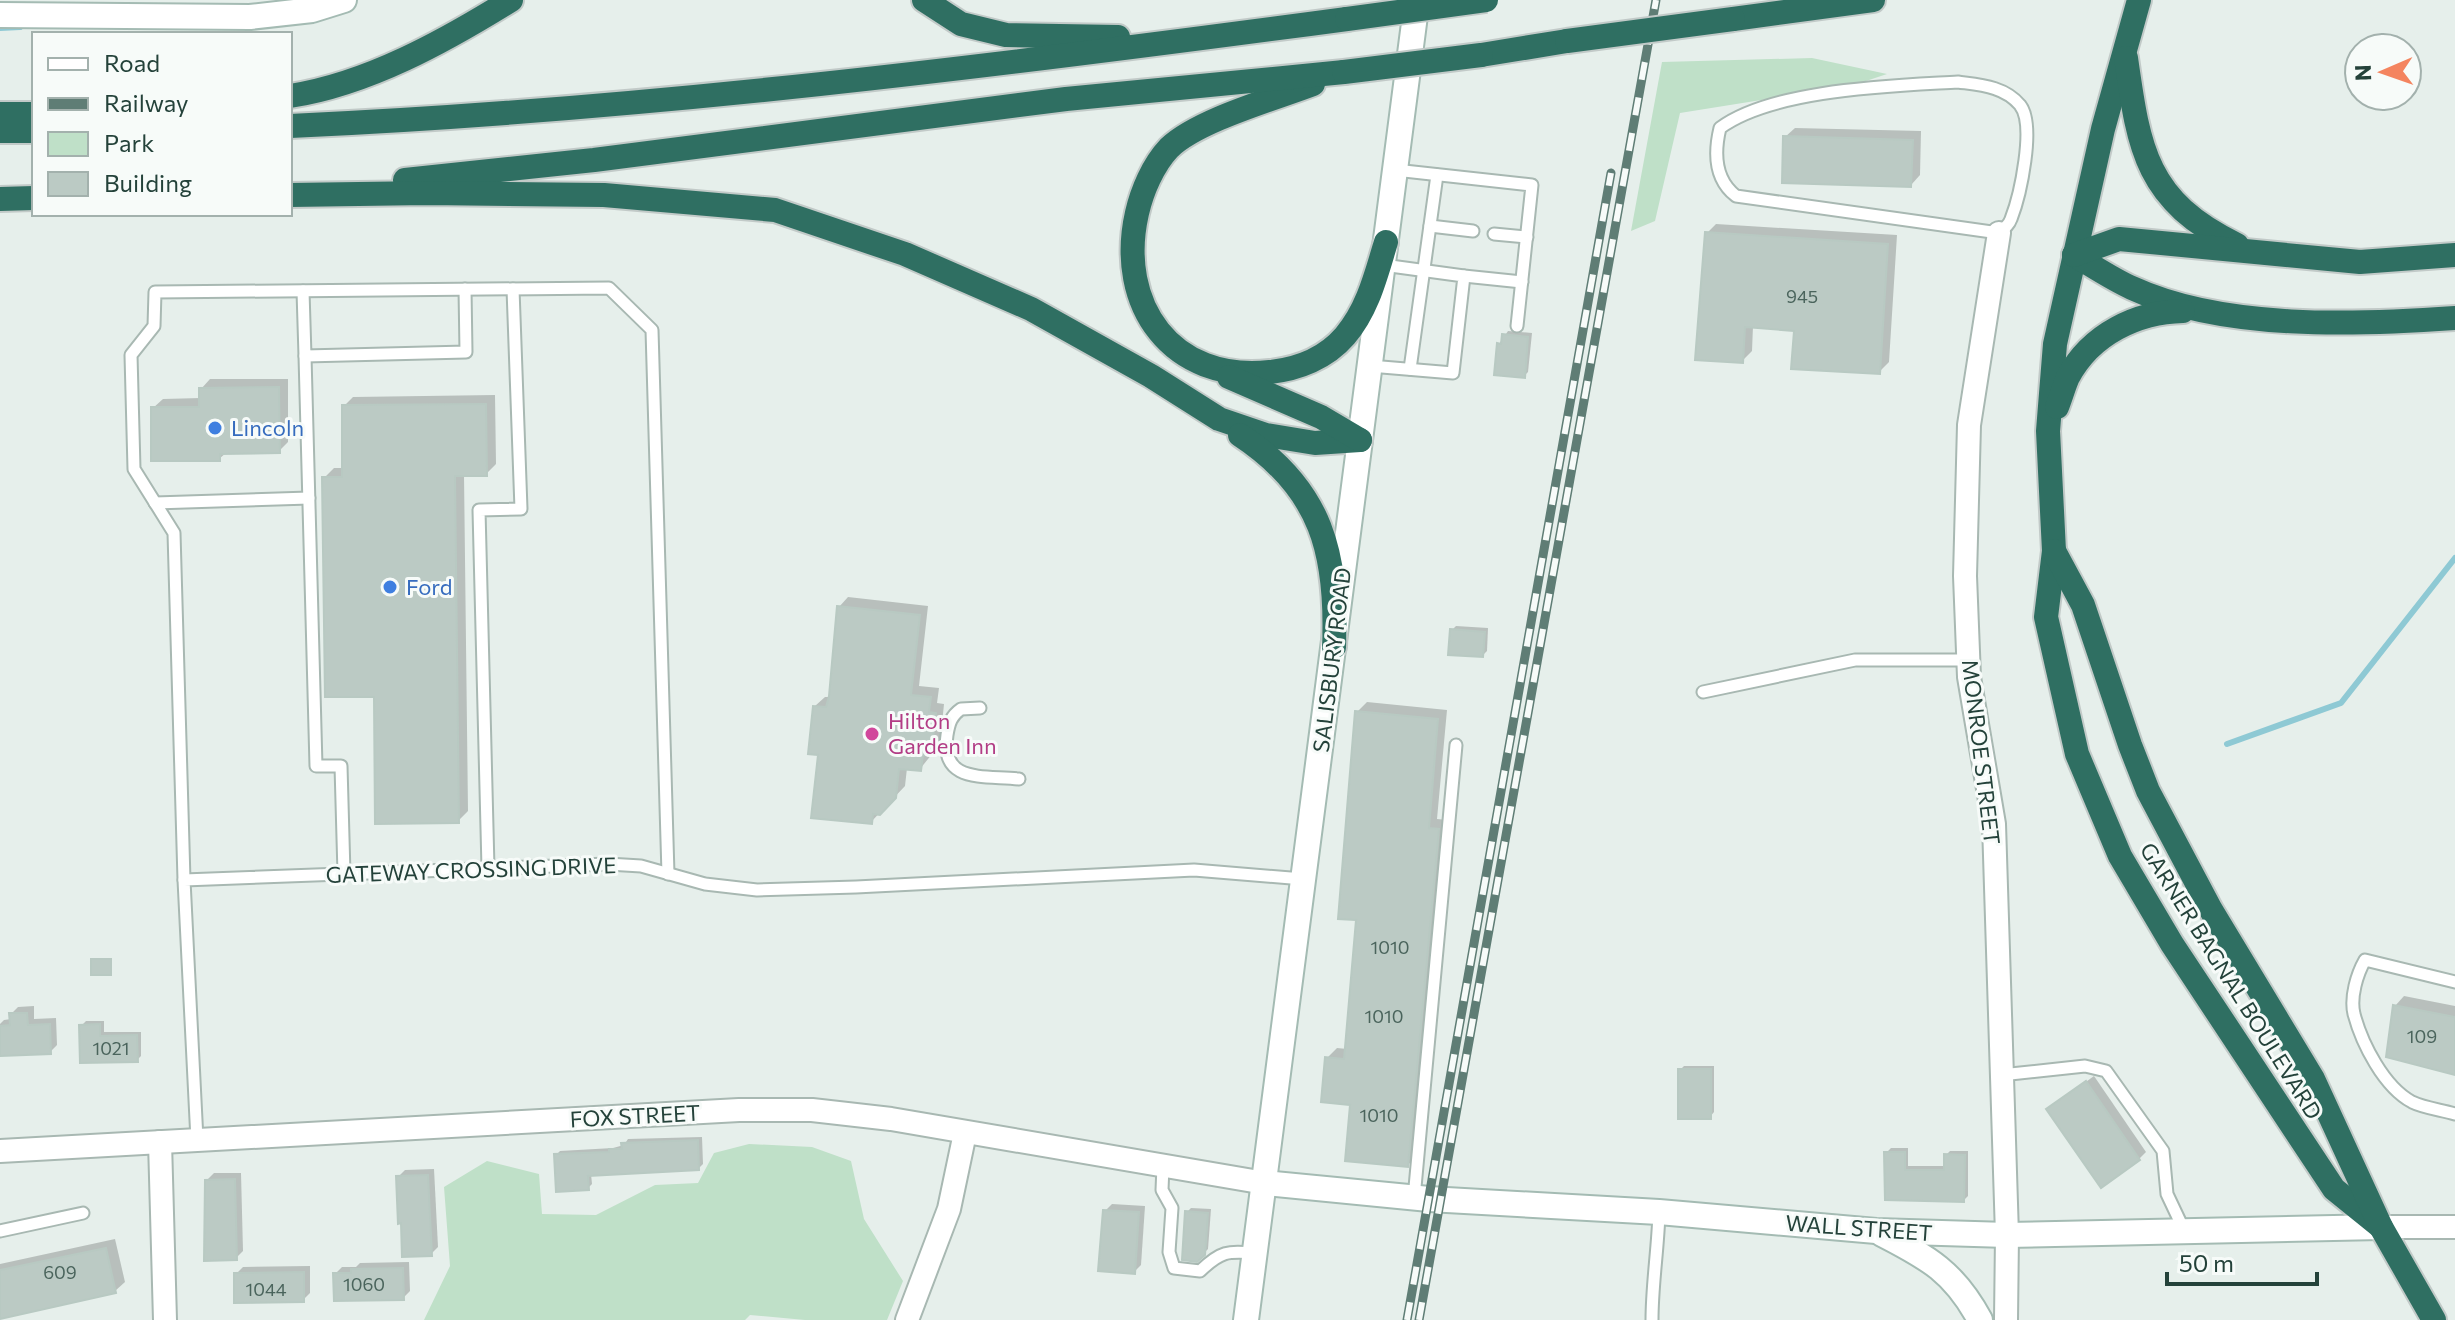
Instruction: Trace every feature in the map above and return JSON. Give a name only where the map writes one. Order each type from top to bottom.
[{"type":"highway","points":[[292,96],[317,92],[417,54],[511,0]]},
{"type":"highway","points":[[924,0],[961,24],[1006,35],[1141,37],[1276,29]]},
{"type":"highway","points":[[292,126],[409,121],[713,96],[1031,60],[1486,0]]},
{"type":"highway","points":[[292,194],[594,160],[1066,99],[1344,72],[1873,0]]},
{"type":"highway","name":"GARNER BAGNAL BOULEVARD","points":[[2139,0],[2074,255],[2055,344],[2048,431],[2054,551],[2046,617],[2059,684],[2077,754],[2120,856],[2172,944],[2334,1189],[2381,1227]]},
{"type":"highway","points":[[2125,50],[2140,142],[2161,187],[2196,223],[2236,245],[2274,254]]},
{"type":"highway","points":[[1344,72],[1211,122],[1169,148],[1143,189],[1132,237],[1137,285],[1151,322],[1178,352],[1321,417],[1360,440]]},
{"type":"highway","points":[[0,114],[32,114]]},
{"type":"highway","points":[[0,131],[32,131]]},
{"type":"highway","points":[[292,194],[604,195],[775,210],[905,254],[1031,309],[1151,376],[1265,452],[1302,492],[1327,542],[1336,607],[1334,647]]},
{"type":"highway","points":[[0,199],[32,198]]},
{"type":"highway","points":[[2074,255],[2119,239],[2360,262],[2455,255]]},
{"type":"highway","points":[[1213,370],[1238,374],[1290,370],[1320,357],[1345,336],[1372,291],[1384,253]]},
{"type":"highway","points":[[2074,255],[2133,289],[2197,310]]},
{"type":"highway","points":[[2048,431],[2069,376],[2092,346],[2123,324],[2159,311],[2197,310],[2288,321],[2375,324],[2455,318]]},
{"type":"highway","points":[[1219,419],[1266,435],[1315,443],[1360,440]]},
{"type":"highway","name":"GARNER BAGNAL BOULEVARD","points":[[2054,551],[2083,605],[2148,791],[2211,910],[2313,1079],[2381,1227],[2434,1320]]},
{"type":"street","points":[[0,15],[203,9],[250,17],[344,0]]},
{"type":"street","name":"SALISBURY ROAD","points":[[1246,1320],[1417,0]]},
{"type":"street","name":"MONROE STREET","points":[[1999,233],[1969,425],[1965,576],[1969,660],[1994,824],[2007,1235],[2006,1320]]},
{"type":"street","name":"FOX STREET","points":[[0,1151],[739,1110],[812,1110],[891,1119],[1265,1183]]},
{"type":"street","points":[[907,1320],[949,1209],[965,1133]]},
{"type":"street","points":[[160,1142],[165,1320]]},
{"type":"street","name":"WALL STREET","points":[[1265,1183],[1414,1198],[1659,1212],[1876,1231],[2007,1235],[2455,1227]]},
{"type":"street","points":[[1876,1231],[1928,1258],[1966,1293],[1980,1320]]},
{"type":"lane","points":[[1958,82],[1999,89],[2021,106],[2028,127],[2023,171],[2010,222],[1999,233],[1736,196],[1724,187],[1718,171],[1716,145],[1720,128],[1738,115],[1775,104],[1864,87],[1958,82]]},
{"type":"lane","points":[[1395,170],[1532,185],[1517,326]]},
{"type":"lane","points":[[1410,369],[1437,175]]},
{"type":"lane","points":[[1430,226],[1473,231]]},
{"type":"lane","points":[[1494,234],[1527,237]]},
{"type":"lane","points":[[1384,253],[1424,269],[1522,282]]},
{"type":"lane","points":[[1370,366],[1453,373],[1464,276]]},
{"type":"lane","points":[[197,1140],[184,880],[174,533],[134,469],[131,355],[154,326],[155,292],[609,288],[652,330],[668,874]]},
{"type":"lane","points":[[305,356],[466,352],[465,289]]},
{"type":"lane","points":[[488,868],[479,510],[521,509],[513,289]]},
{"type":"lane","points":[[303,291],[316,766],[341,766],[344,874]]},
{"type":"lane","points":[[155,503],[309,498]]},
{"type":"lane","points":[[1703,692],[1855,660],[1969,660]]},
{"type":"lane","points":[[980,708],[965,707],[950,720],[945,751],[948,762],[959,772],[1019,779]]},
{"type":"lane","points":[[1414,1198],[1456,745]]},
{"type":"lane","name":"GATEWAY CROSSING DRIVE","points":[[184,880],[625,865],[705,884],[757,890],[1194,870],[1303,879]]},
{"type":"lane","points":[[2455,982],[2365,960],[2354,992],[2353,1012],[2371,1054],[2396,1089],[2414,1103],[2455,1114]]},
{"type":"lane","points":[[2001,1075],[2085,1066],[2106,1071],[2163,1151],[2167,1194],[2185,1231]]},
{"type":"lane","points":[[1163,1166],[1162,1190],[1172,1208],[1169,1252],[1174,1268],[1200,1271],[1215,1257],[1228,1251],[1255,1253]]},
{"type":"lane","points":[[1652,1320],[1652,1281],[1659,1237],[1659,1212]]},
{"type":"lane","points":[[0,1231],[83,1213]]},
{"type":"green space","points":[[1812,58],[1887,74],[1854,85],[1680,113],[1655,221],[1631,231],[1662,62]]},
{"type":"green space","points":[[749,1144],[812,1147],[851,1161],[864,1219],[903,1281],[887,1320],[805,1320],[750,1315],[745,1320],[424,1320],[450,1266],[444,1187],[487,1161],[539,1174],[542,1214],[596,1215],[655,1185],[698,1183],[714,1153]]},
{"type":"building","points":[[1783,136],[1913,140],[1911,187],[1782,183]]},
{"type":"building","points":[[1705,232],[1888,244],[1880,374],[1791,369],[1794,331],[1745,327],[1743,363],[1695,360]]},
{"type":"building","points":[[1502,334],[1528,337],[1525,378],[1494,375],[1497,343],[1501,344]]},
{"type":"building","name":"Lincoln","points":[[279,387],[280,453],[220,454],[220,461],[151,461],[151,407],[199,407],[199,388]]},
{"type":"building","name":"Ford","points":[[486,404],[487,476],[455,476],[459,823],[375,824],[374,697],[325,697],[322,477],[342,477],[342,405]]},
{"type":"building","name":"Hilton Garden Inn","points":[[837,606],[920,615],[911,695],[931,697],[929,712],[936,713],[931,756],[923,755],[921,771],[899,769],[896,798],[880,815],[873,814],[872,824],[811,818],[818,755],[808,754],[813,706],[826,707],[829,696]]},
{"type":"building","points":[[1450,629],[1485,632],[1483,657],[1448,655]]},
{"type":"building","points":[[1355,711],[1438,719],[1429,828],[1439,829],[1408,1167],[1345,1161],[1350,1105],[1321,1102],[1325,1057],[1344,1059],[1356,920],[1338,919]]},
{"type":"building","points":[[91,959],[111,959],[111,975],[91,975]]},
{"type":"building","points":[[2393,1005],[2455,1017],[2455,1075],[2386,1057]]},
{"type":"building","points":[[9,1013],[27,1013],[28,1025],[50,1024],[51,1054],[0,1056],[0,1026],[10,1025]]},
{"type":"building","points":[[100,1024],[100,1036],[137,1035],[138,1062],[80,1063],[79,1025]]},
{"type":"building","points":[[1678,1069],[1711,1069],[1711,1119],[1678,1119]]},
{"type":"building","points":[[2086,1081],[2140,1160],[2101,1188],[2046,1109]]},
{"type":"building","points":[[698,1140],[699,1170],[588,1176],[589,1190],[556,1192],[554,1154],[609,1152],[609,1149],[622,1149],[621,1143]]},
{"type":"building","points":[[1884,1152],[1905,1152],[1905,1170],[1944,1170],[1944,1154],[1965,1155],[1964,1202],[1885,1200]]},
{"type":"building","points":[[428,1175],[432,1256],[402,1257],[396,1176]]},
{"type":"building","points":[[235,1179],[237,1260],[204,1261],[205,1180]]},
{"type":"building","points":[[1103,1210],[1139,1212],[1135,1274],[1098,1271]]},
{"type":"building","points":[[1185,1211],[1208,1213],[1205,1255],[1197,1262],[1182,1260]]},
{"type":"building","points":[[106,1248],[116,1293],[0,1319],[0,1270]]},
{"type":"building","points":[[403,1268],[404,1300],[334,1301],[333,1273],[351,1273],[351,1269]]},
{"type":"building","points":[[304,1272],[304,1302],[234,1303],[234,1273]]},
{"type":"waterway","points":[[0,28],[20,27]]},
{"type":"waterway","points":[[2227,744],[2341,703],[2455,558]]},
{"type":"railway","points":[[1419,1320],[1656,0]]},
{"type":"railway","points":[[1407,1320],[1611,173]]},
{"type":"place","name":"Lincoln","points":[[215,428]]},
{"type":"place","name":"Ford","points":[[390,587]]},
{"type":"place","name":"Hilton Garden Inn","points":[[872,734]]}]
